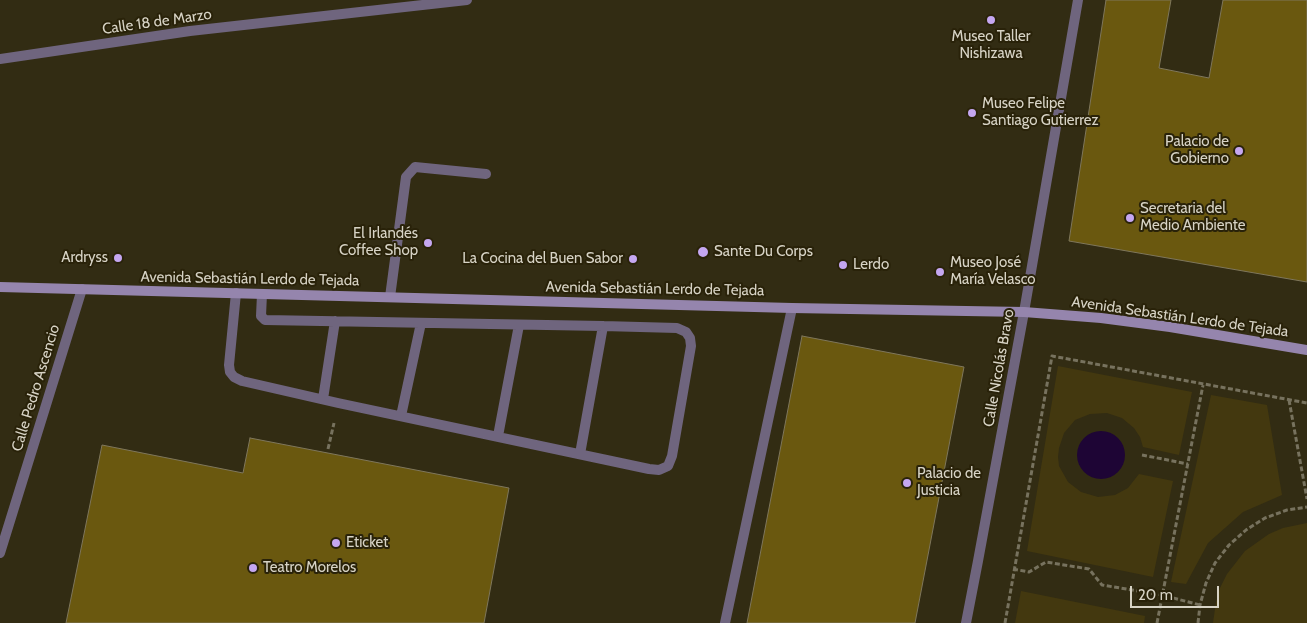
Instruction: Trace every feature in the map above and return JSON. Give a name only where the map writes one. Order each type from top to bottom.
[{"type":"main road","name":"Avenida Sebastián Lerdo de Tejada","points":[[0,288],[1024,312],[1101,318],[1307,350]]},
{"type":"street","name":"Calle 18 de Marzo","points":[[0,59],[190,32],[467,0]]},
{"type":"street","name":"Calle Nicolás Bravo","points":[[966,623],[1024,312],[1078,0]]},
{"type":"street","points":[[390,297],[406,177],[415,167],[486,174]]},
{"type":"street","name":"Calle Pedro Ascencio","points":[[0,553],[82,290]]},
{"type":"street","points":[[236,293],[229,365],[230,372],[234,377],[323,399],[580,454],[659,470],[668,466],[672,456],[691,346],[690,338],[686,332],[677,328],[266,320],[261,316],[262,294]]},
{"type":"street","points":[[726,623],[792,308]]},
{"type":"street","points":[[323,399],[335,321]]},
{"type":"street","points":[[401,416],[421,323]]},
{"type":"street","points":[[498,436],[519,325]]},
{"type":"street","points":[[580,454],[603,326]]},
{"type":"path","points":[[1005,623],[1052,356],[1307,403]]},
{"type":"path","points":[[1156,623],[1203,385]]},
{"type":"path","points":[[1289,400],[1307,499]]},
{"type":"path","points":[[328,449],[338,402]]},
{"type":"path","points":[[1142,455],[1188,464]]},
{"type":"path","points":[[1198,623],[1200,604],[1206,583],[1216,563],[1229,545],[1246,530],[1265,518],[1287,510],[1307,507]]},
{"type":"path","points":[[1014,569],[1029,572],[1046,562],[1089,569],[1102,585],[1162,595],[1200,604]]},
{"type":"shaded area","points":[[1058,366],[1192,392],[1179,455],[1143,447],[1140,437],[1134,428],[1122,418],[1107,413],[1090,414],[1075,420],[1064,433],[1059,448],[1059,466],[1068,482],[1081,492],[1098,497],[1115,495],[1128,488],[1139,474],[1173,481],[1153,577],[1027,551]]},
{"type":"shaded area","points":[[1211,395],[1267,405],[1282,495],[1243,512],[1208,543],[1186,584],[1171,582]]},
{"type":"shaded area","points":[[1101,431],[1110,433],[1118,438],[1123,446],[1125,455],[1123,464],[1118,472],[1110,477],[1101,479],[1092,477],[1084,472],[1079,464],[1077,455],[1079,446],[1084,438],[1092,433]]},
{"type":"shaded area","points":[[1307,523],[1307,623],[1213,623],[1220,588],[1227,574],[1245,551],[1269,534],[1283,528]]},
{"type":"shaded area","points":[[1021,591],[1145,616],[1144,623],[1015,623]]},
{"type":"building","name":"Palacio de Gobierno","points":[[1106,0],[1171,0],[1159,68],[1209,78],[1223,0],[1307,0],[1307,282],[1069,241]]},
{"type":"building","name":"Palacio de Justicia","points":[[802,336],[964,367],[915,623],[747,623]]},
{"type":"building","name":"Teatro Morelos","points":[[250,438],[509,488],[484,623],[66,623],[102,445],[243,473]]},
{"type":"place","name":"Museo Taller Nishizawa","points":[[991,20]]},
{"type":"place","name":"Museo Felipe Santiago Gutierrez","points":[[972,113]]},
{"type":"place","name":"Palacio de Gobierno","points":[[1239,151]]},
{"type":"place","name":"Secretaria del Medio Ambiente","points":[[1130,218]]},
{"type":"place","name":"El Irlandés Coffee Shop","points":[[428,243]]},
{"type":"place","name":"Sante Du Corps","points":[[703,252]]},
{"type":"place","name":"Ardryss","points":[[118,258]]},
{"type":"place","name":"La Cocina del Buen Sabor","points":[[633,259]]},
{"type":"place","name":"Lerdo","points":[[843,265]]},
{"type":"place","name":"Museo José María Velasco","points":[[940,272]]},
{"type":"place","name":"Palacio de Justicia","points":[[907,483]]},
{"type":"place","name":"Eticket","points":[[336,543]]},
{"type":"place","name":"Teatro Morelos","points":[[253,568]]}]
